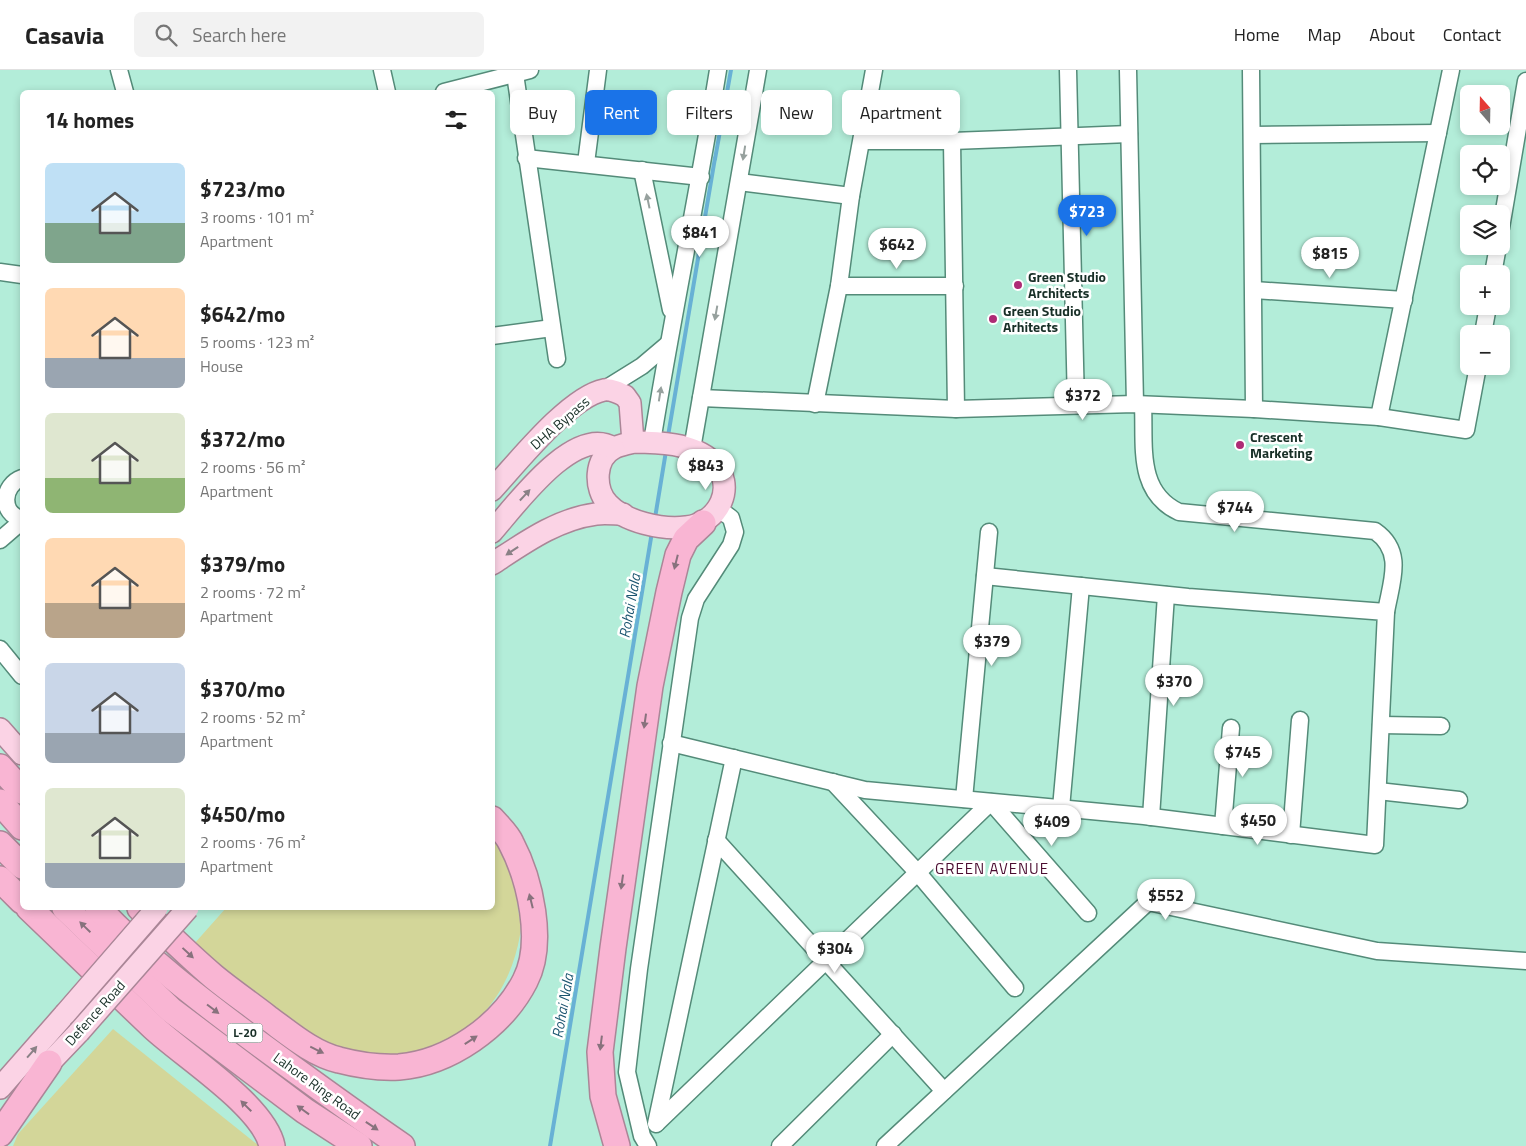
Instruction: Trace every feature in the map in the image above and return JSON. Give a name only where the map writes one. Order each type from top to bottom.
[{"type":"highway","points":[[617,1146],[603,1096],[600,1052],[650,686],[678,555],[686,539],[711,516]]},
{"type":"highway","points":[[0,767],[20,789]]},
{"type":"highway","points":[[0,802],[20,825]]},
{"type":"highway","points":[[142,910],[214,977],[302,1043],[337,1060],[367,1066],[400,1067],[436,1059],[473,1040],[503,1012],[526,980],[535,944],[534,908],[526,880],[511,842],[495,823]]},
{"type":"highway","points":[[0,844],[20,864]]},
{"type":"highway","points":[[0,879],[20,899]]},
{"type":"highway","points":[[31,910],[154,1028],[247,1106],[270,1134],[272,1146]]},
{"type":"highway","name":"Lahore Ring Road","points":[[67,910],[171,1010],[305,1111],[359,1146]]},
{"type":"highway","name":"Lahore Ring Road","points":[[100,910],[166,973],[342,1105],[402,1146]]},
{"type":"highway","points":[[0,1134],[49,1063]]},
{"type":"main road","name":"DHA Bypass","points":[[495,487],[545,432],[577,404],[605,389],[626,396],[630,403],[632,444]]},
{"type":"main road","points":[[495,529],[564,455],[580,448],[597,444],[632,444],[692,449],[712,460],[724,475],[724,494],[711,516],[687,527],[669,527],[648,524],[622,514],[608,504],[599,488],[597,476],[601,464],[632,444]]},
{"type":"main road","points":[[495,562],[534,537],[572,520],[596,514],[622,514]]},
{"type":"main road","points":[[0,729],[20,752]]},
{"type":"main road","name":"Defence Road","points":[[0,1088],[155,910]]},
{"type":"main road","name":"Defence Road","points":[[0,1116],[79,1032],[186,910]]},
{"type":"street","points":[[119,70],[124,90]]},
{"type":"street","points":[[382,70],[387,90]]},
{"type":"street","points":[[586,164],[598,70]]},
{"type":"street","points":[[632,444],[668,344],[701,177],[718,70]]},
{"type":"street","points":[[692,449],[758,70]]},
{"type":"street","points":[[815,404],[839,286],[851,196],[863,141],[874,70]]},
{"type":"street","points":[[1068,70],[1076,405]]},
{"type":"street","points":[[672,743],[865,790],[1151,817],[1376,845],[1386,612],[1394,557],[1385,538],[1375,531],[1179,512],[1160,500],[1149,481],[1139,404],[1128,70]]},
{"type":"street","points":[[1251,70],[1254,409]]},
{"type":"street","points":[[1379,417],[1451,70]]},
{"type":"street","points":[[452,90],[522,72],[526,158],[557,359]]},
{"type":"street","points":[[1505,205],[1526,82]]},
{"type":"street","points":[[863,141],[952,141],[1129,134]]},
{"type":"street","points":[[1252,135],[1438,134]]},
{"type":"street","points":[[952,141],[956,409]]},
{"type":"street","points":[[526,158],[701,177]]},
{"type":"street","points":[[642,170],[672,317]]},
{"type":"street","points":[[739,182],[851,196]]},
{"type":"street","points":[[0,272],[20,275]]},
{"type":"street","points":[[839,286],[955,286]]},
{"type":"street","points":[[1254,290],[1404,300]]},
{"type":"street","points":[[495,336],[552,328]]},
{"type":"street","points":[[605,389],[642,366],[668,344]]},
{"type":"street","points":[[701,398],[956,409],[1139,404],[1379,417],[1466,430],[1476,375]]},
{"type":"street","points":[[13,480],[5,498],[4,511],[20,519]]},
{"type":"street","points":[[648,1146],[642,1136],[627,1072],[639,968],[690,618],[696,599],[731,545],[736,532],[731,518],[711,516]]},
{"type":"street","points":[[0,540],[20,522]]},
{"type":"street","points":[[964,799],[989,532]]},
{"type":"street","points":[[985,576],[1166,595],[1386,612]]},
{"type":"street","points":[[1061,808],[1081,586]]},
{"type":"street","points":[[1151,817],[1166,595]]},
{"type":"street","points":[[0,649],[20,674]]},
{"type":"street","points":[[1291,835],[1300,720]]},
{"type":"street","points":[[1381,724],[1441,726]]},
{"type":"street","points":[[1223,826],[1231,728]]},
{"type":"street","points":[[652,1146],[734,758]]},
{"type":"street","points":[[833,782],[918,872],[1015,988]]},
{"type":"street","points":[[1378,791],[1459,800]]},
{"type":"street","points":[[657,1123],[991,802]]},
{"type":"street","points":[[991,802],[1088,912]]},
{"type":"street","points":[[716,840],[944,1091]]},
{"type":"street","points":[[885,1146],[1148,902],[1377,951],[1526,961]]},
{"type":"street","points":[[780,1146],[893,1034]]},
{"type":"green space","points":[[495,841],[506,860],[512,877],[521,927],[512,965],[500,991],[483,1014],[463,1032],[439,1045],[413,1054],[384,1057],[341,1050],[318,1039],[194,944],[224,910],[495,910]]},
{"type":"green space","points":[[113,1029],[258,1146],[13,1146],[18,1134]]},
{"type":"waterway","name":"Rohai Nala","points":[[715,159],[731,70]]},
{"type":"waterway","name":"Rohai Nala","points":[[668,436],[715,158]]},
{"type":"waterway","name":"Rohai Nala","points":[[655,518],[666,451]]},
{"type":"waterway","name":"Rohai Nala","points":[[550,1146],[652,532]]},
{"type":"place","name":"Green Studio Architects","points":[[1018,285]]},
{"type":"place","name":"Green Studio Arhitects","points":[[993,319]]},
{"type":"place","name":"Crescent Marketing","points":[[1240,445]]},
{"type":"district","name":"GREEN AVENUE","points":[[992,869]]}]
